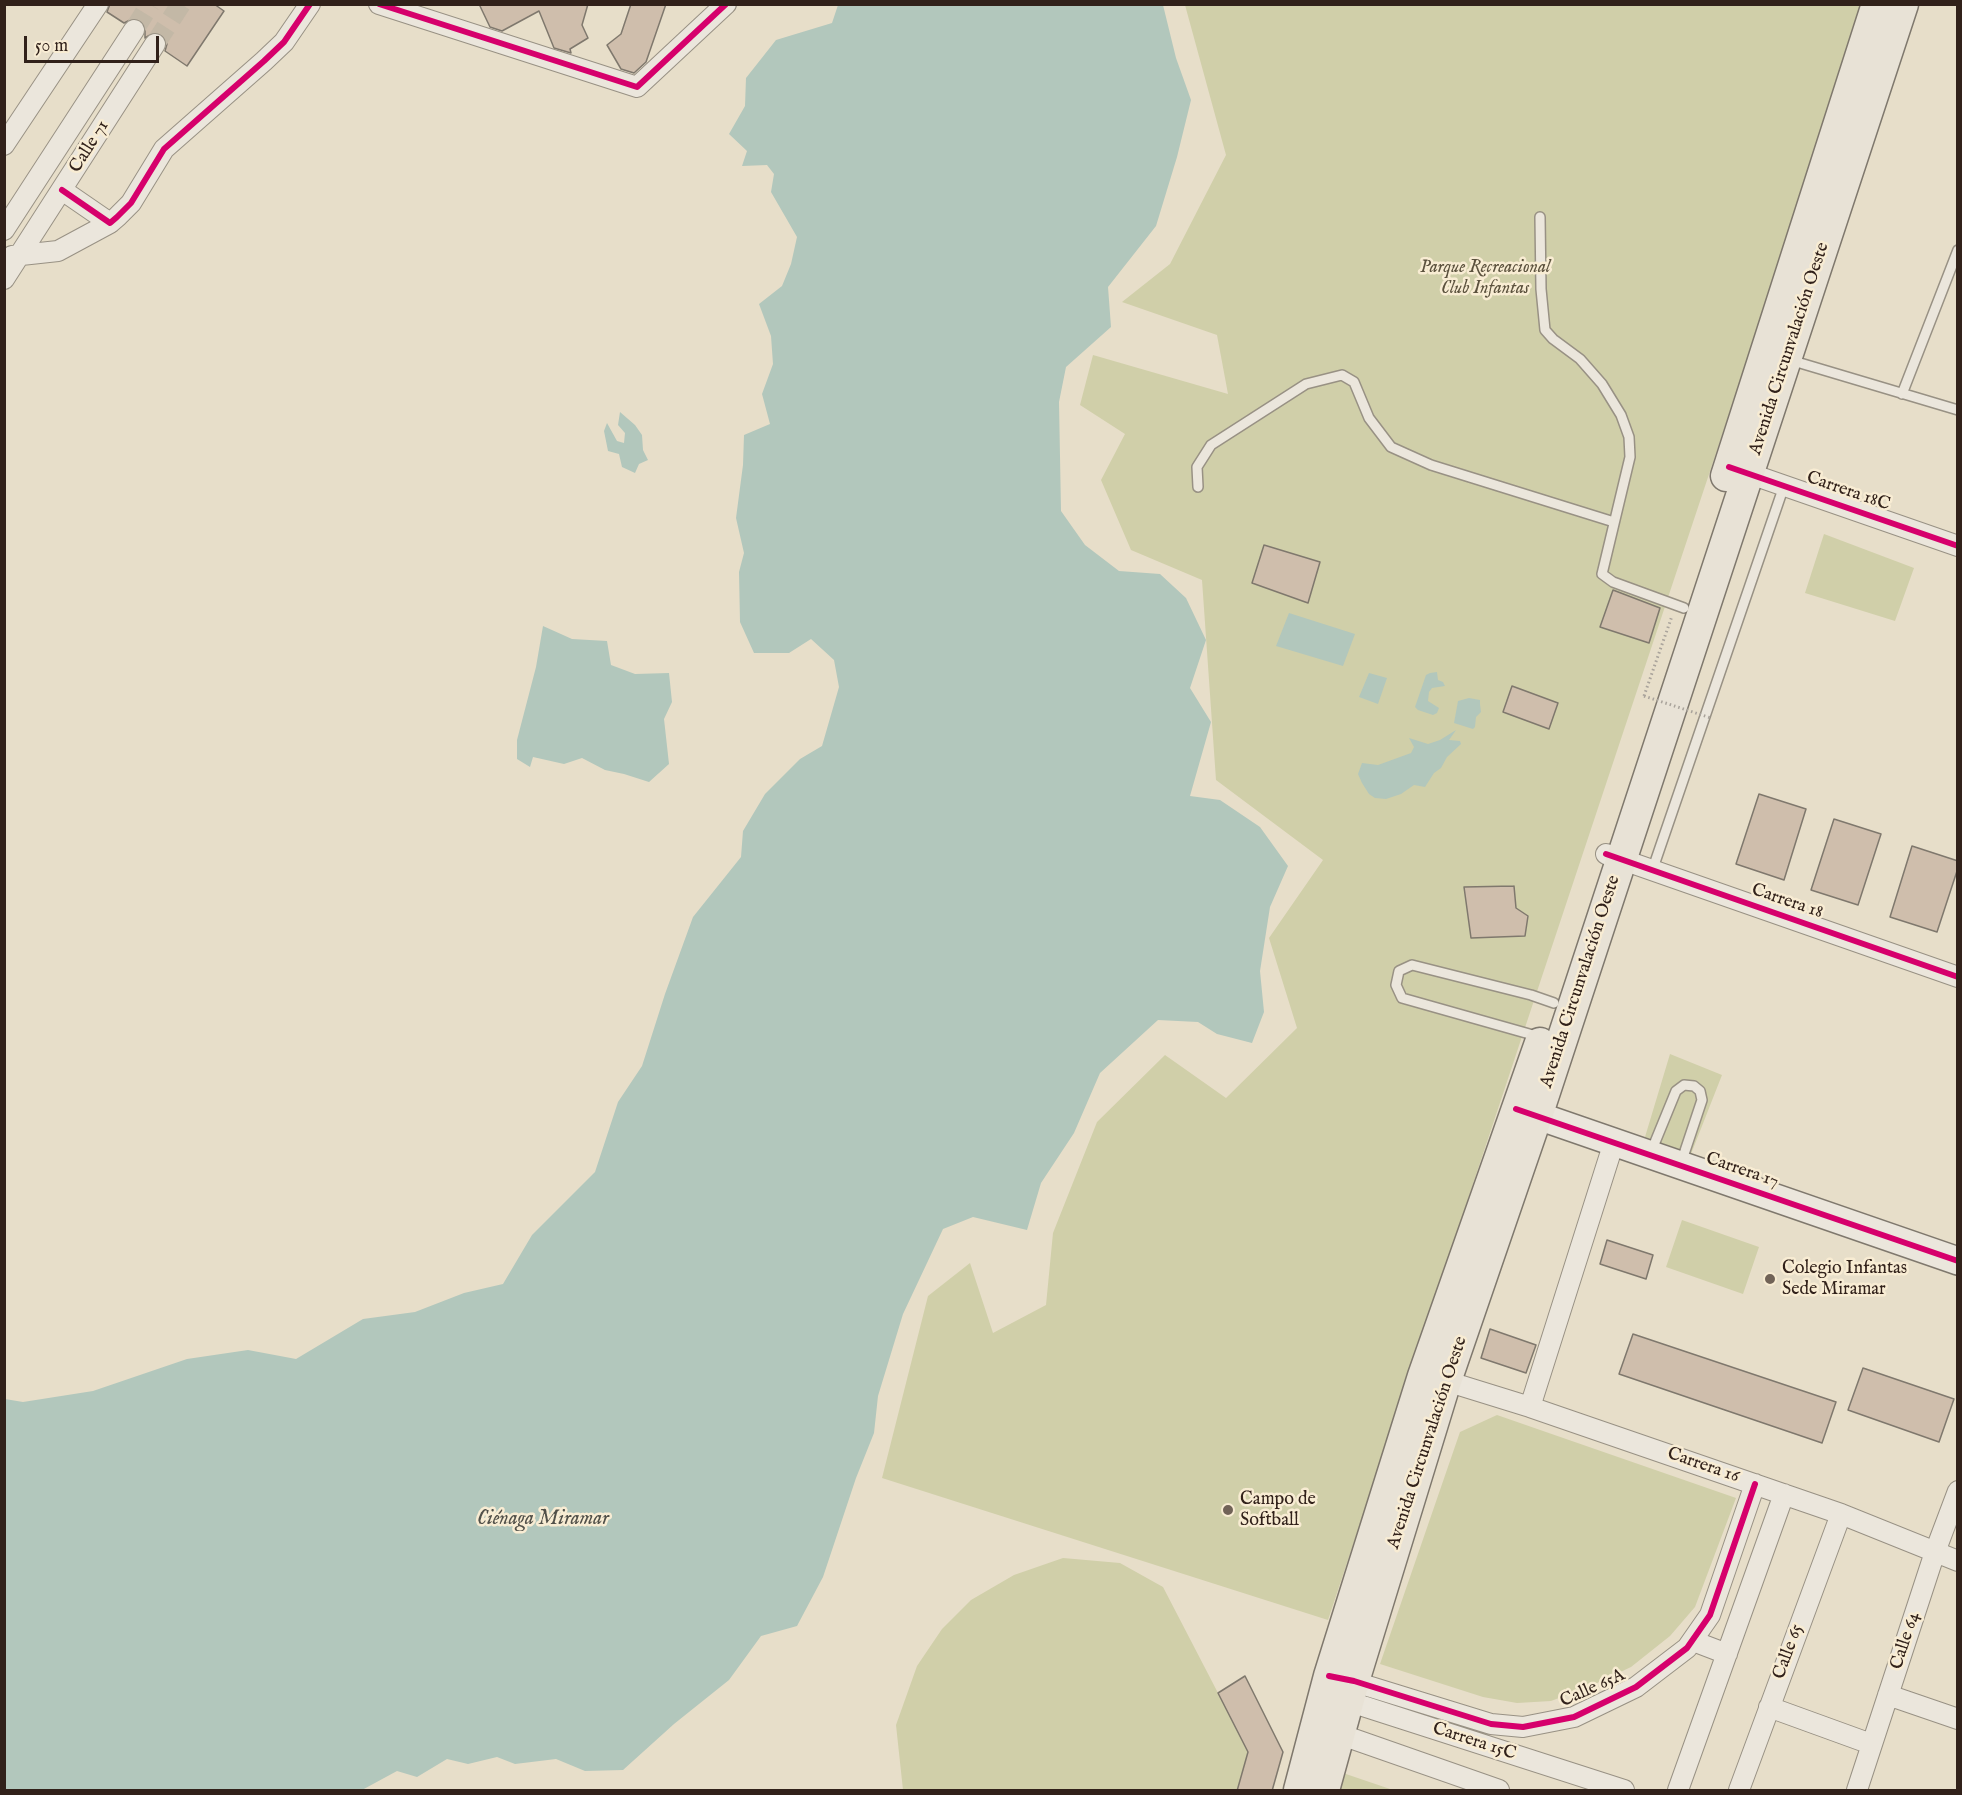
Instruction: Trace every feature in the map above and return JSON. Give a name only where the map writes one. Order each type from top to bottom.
[{"type":"main road","name":"Avenida Circunvalación Oeste","points":[[1299,1791],[1339,1688],[1446,1381],[1527,1112],[1614,857],[1739,470],[1877,4]]},
{"type":"main road","name":"Avenida Circunvalación Oeste","points":[[1324,1791],[1339,1734],[1339,1688],[1423,1376],[1527,1112],[1542,1038],[1614,857],[1680,606],[1787,359],[1903,4]]},
{"type":"street","points":[[4,146],[98,4]]},
{"type":"street","points":[[12,256],[58,251],[110,223],[131,203],[164,149],[284,42],[310,4]]},
{"type":"street","points":[[379,4],[637,87],[726,4]]},
{"type":"street","name":"Calle 71","points":[[4,230],[134,30]]},
{"type":"street","name":"Calle 71","points":[[4,279],[12,256],[63,190],[155,45]]},
{"type":"street","points":[[63,190],[110,223]]},
{"type":"street","name":"Carrera 18C","points":[[1739,470],[1958,546]]},
{"type":"street","name":"Carrera 18","points":[[1614,857],[1958,977]]},
{"type":"street","name":"Carrera 17","points":[[1527,1112],[1958,1261]]},
{"type":"street","points":[[1530,1407],[1614,1142]]},
{"type":"street","name":"Carrera 16","points":[[1446,1381],[1530,1407],[1784,1494],[1958,1561]]},
{"type":"street","name":"Calle 65A","points":[[1339,1688],[1491,1724],[1523,1727],[1574,1717],[1636,1687],[1687,1648],[1710,1615],[1755,1484]]},
{"type":"street","name":"Calle 64","points":[[1857,1791],[1935,1552],[1958,1491]]},
{"type":"street","points":[[1678,1791],[1784,1494]]},
{"type":"street","name":"Calle 65","points":[[1739,1791],[1840,1514]]},
{"type":"street","points":[[1692,1641],[1727,1654]]},
{"type":"street","name":"Carrera 15C","points":[[1339,1688],[1623,1791]]},
{"type":"street","points":[[1888,1695],[1958,1719]]},
{"type":"street","points":[[1769,1707],[1871,1744]]},
{"type":"street","name":"Carrera 15C","points":[[1339,1734],[1498,1791]]},
{"type":"lane","points":[[1540,217],[1540,289],[1545,330],[1553,339],[1580,359],[1602,384],[1621,415],[1629,437],[1630,457],[1602,574],[1613,582],[1680,606]]},
{"type":"lane","points":[[1902,394],[1958,250]]},
{"type":"lane","points":[[1787,359],[1958,410]]},
{"type":"lane","points":[[1198,487],[1197,467],[1211,445],[1306,384],[1342,375],[1354,382],[1369,418],[1391,447],[1431,465],[1614,522]]},
{"type":"lane","points":[[1652,871],[1784,486]]},
{"type":"lane","points":[[1542,1038],[1402,998],[1396,985],[1399,971],[1412,965],[1532,995],[1554,1003]]},
{"type":"lane","points":[[1650,1155],[1676,1091],[1684,1085],[1694,1086],[1700,1091],[1702,1100],[1681,1165]]},
{"type":"path","points":[[1680,606],[1644,696],[1711,718]]},
{"type":"green space","name":"Parque Recreacional Club Infantas","points":[[1185,5],[1865,5],[1328,1620],[882,1478],[928,1296],[970,1263],[993,1333],[1046,1305],[1053,1233],[1097,1122],[1165,1055],[1226,1098],[1297,1028],[1269,938],[1323,860],[1216,780],[1202,580],[1131,550],[1101,480],[1125,434],[1080,405],[1093,355],[1228,394],[1217,335],[1122,302],[1170,264],[1226,155]]},
{"type":"green space","points":[[1824,534],[1914,568],[1895,621],[1805,593]]},
{"type":"green space","points":[[1670,1054],[1722,1075],[1691,1154],[1645,1137]]},
{"type":"green space","points":[[1682,1220],[1759,1247],[1743,1294],[1666,1267]]},
{"type":"green space","points":[[1497,1415],[1736,1498],[1695,1607],[1670,1636],[1631,1667],[1551,1701],[1517,1703],[1483,1697],[1380,1664],[1460,1432]]},
{"type":"green space","points":[[1063,1558],[1120,1563],[1163,1587],[1218,1693],[1245,1676],[1283,1752],[1272,1790],[903,1790],[896,1725],[917,1666],[942,1629],[971,1600],[1014,1575]]},
{"type":"green space","points":[[1343,1773],[1393,1790],[1339,1790]]},
{"type":"water","name":"Ciénaga Miramar","points":[[838,5],[1163,5],[1176,58],[1191,100],[1156,226],[1108,287],[1111,327],[1066,367],[1059,402],[1061,511],[1085,545],[1119,571],[1160,574],[1186,598],[1206,640],[1190,688],[1211,722],[1190,796],[1220,800],[1260,827],[1288,866],[1270,907],[1260,971],[1264,1012],[1252,1043],[1217,1034],[1198,1022],[1158,1020],[1100,1073],[1074,1133],[1041,1183],[1027,1230],[973,1217],[943,1229],[903,1314],[878,1396],[874,1433],[856,1478],[823,1577],[797,1626],[761,1636],[729,1680],[674,1724],[623,1770],[585,1771],[556,1759],[515,1764],[497,1757],[468,1764],[447,1759],[417,1777],[397,1771],[362,1790],[5,1790],[5,1399],[23,1402],[93,1391],[187,1359],[248,1350],[296,1359],[363,1319],[415,1312],[464,1293],[503,1284],[532,1235],[595,1172],[618,1102],[642,1066],[693,917],[741,857],[743,831],[765,794],[800,759],[822,746],[839,687],[834,660],[811,639],[789,653],[754,653],[740,622],[739,572],[744,553],[736,518],[743,465],[744,435],[770,424],[762,394],[773,364],[771,336],[759,304],[782,286],[791,264],[797,237],[771,192],[774,174],[767,165],[742,166],[747,151],[729,134],[745,106],[746,78],[776,40],[832,23]]},
{"type":"water","points":[[620,412],[635,425],[642,435],[643,450],[648,460],[639,464],[635,473],[622,467],[619,454],[608,451],[604,431],[607,423],[617,441],[624,443],[625,433],[618,425]]},
{"type":"water","points":[[1289,613],[1355,634],[1343,666],[1276,646]]},
{"type":"water","points":[[543,626],[572,639],[607,641],[611,665],[635,674],[669,673],[672,702],[664,719],[669,764],[649,782],[605,770],[582,758],[564,764],[533,757],[530,767],[517,759],[517,740],[536,667]]},
{"type":"water","points":[[1437,672],[1438,680],[1445,686],[1432,688],[1429,692],[1428,701],[1439,708],[1433,715],[1415,707],[1426,675]]},
{"type":"water","points":[[1369,673],[1387,678],[1378,704],[1359,697]]},
{"type":"water","points":[[1469,698],[1480,700],[1481,712],[1476,717],[1473,729],[1454,723],[1458,701]]},
{"type":"water","points":[[1456,730],[1449,740],[1460,741],[1461,744],[1447,757],[1425,787],[1414,785],[1401,794],[1386,799],[1375,798],[1369,794],[1358,774],[1362,763],[1378,765],[1411,753],[1414,747],[1409,738],[1428,744]]},
{"type":"building","points":[[110,4],[214,4],[224,11],[187,66],[165,51],[167,44],[162,34],[155,32],[145,38],[145,25],[141,20],[134,18],[124,23],[107,12]]},
{"type":"building","points":[[479,4],[588,4],[582,25],[588,38],[570,49],[571,53],[554,48],[539,11],[502,31],[490,27]]},
{"type":"building","points":[[631,4],[666,4],[646,62],[634,73],[621,69],[607,45],[621,34]]},
{"type":"building","points":[[1264,545],[1320,562],[1308,603],[1252,583]]},
{"type":"building","points":[[1613,590],[1660,608],[1649,643],[1600,627]]},
{"type":"building","points":[[1512,686],[1558,703],[1549,729],[1503,712]]},
{"type":"building","points":[[1759,794],[1806,809],[1784,880],[1736,864]]},
{"type":"building","points":[[1834,819],[1881,834],[1858,905],[1811,890]]},
{"type":"building","points":[[1912,846],[1958,861],[1958,868],[1937,932],[1890,917]]},
{"type":"building","points":[[1514,886],[1516,908],[1528,916],[1525,936],[1471,938],[1464,887]]},
{"type":"building","points":[[1607,1240],[1653,1255],[1646,1279],[1600,1264]]},
{"type":"building","points":[[1490,1329],[1536,1345],[1526,1373],[1481,1358]]},
{"type":"building","points":[[1633,1334],[1836,1402],[1822,1443],[1619,1374]]},
{"type":"building","points":[[1863,1368],[1954,1399],[1939,1442],[1848,1410]]},
{"type":"building","points":[[1245,1676],[1283,1752],[1272,1791],[1237,1791],[1248,1752],[1218,1693]]},
{"type":"tunnel","points":[[134,30],[150,4]]},
{"type":"tunnel","points":[[155,44],[181,4]]},
{"type":"cycle path","points":[[62,190],[110,223],[131,203],[164,149],[284,42],[310,4]]},
{"type":"cycle path","points":[[379,4],[637,87],[726,4]]},
{"type":"cycle path","points":[[1729,467],[1958,546]]},
{"type":"cycle path","points":[[1606,854],[1958,977]]},
{"type":"cycle path","points":[[1516,1109],[1958,1261]]},
{"type":"cycle path","points":[[1329,1676],[1354,1681],[1491,1724],[1523,1727],[1574,1717],[1636,1687],[1687,1648],[1710,1615],[1755,1484]]},
{"type":"place","name":"Colegio Infantas Sede Miramar","points":[[1770,1279]]},
{"type":"place","name":"Campo de Softball","points":[[1228,1510]]}]
